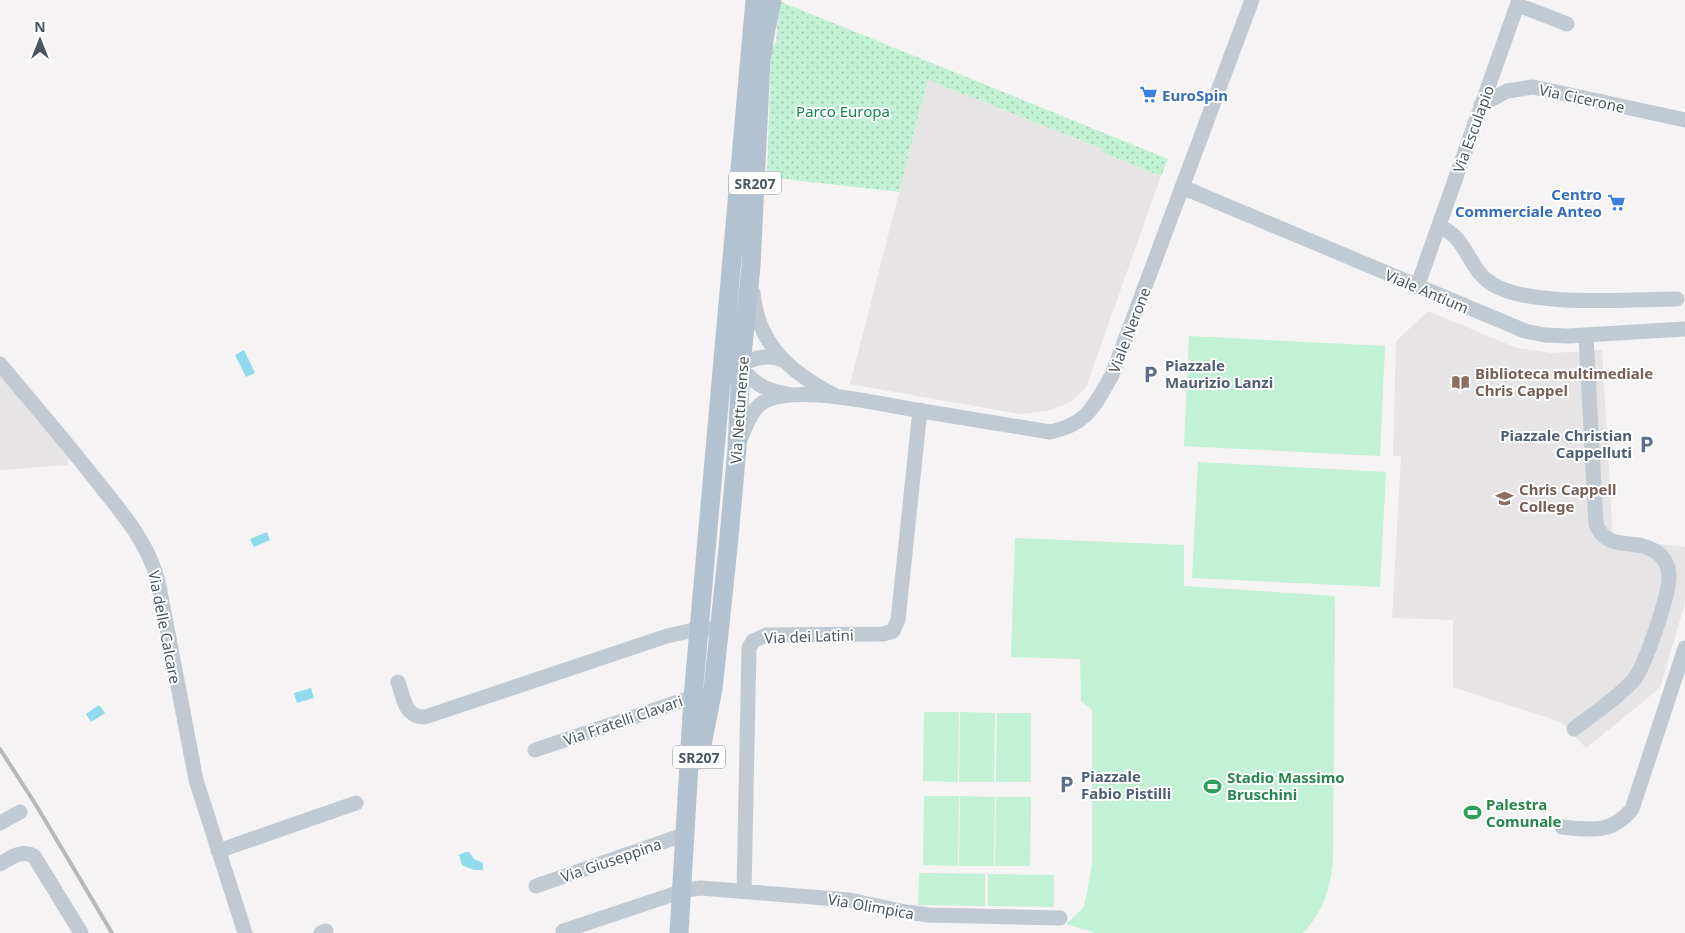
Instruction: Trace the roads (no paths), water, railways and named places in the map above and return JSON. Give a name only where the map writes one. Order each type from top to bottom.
[{"type":"main road","name":"Via Nettunense","points":[[679,933],[693,697],[755,0]]},
{"type":"main road","name":"Via Nettunense","points":[[686,825],[712,697],[751,266],[761,60],[772,0]]},
{"type":"street","name":"Viale Nerone","points":[[725,337],[741,366],[758,385],[766,389],[794,395],[837,396],[1050,432],[1067,428],[1081,420],[1092,409],[1112,375],[1252,0]]},
{"type":"street","points":[[1518,2],[1567,24]]},
{"type":"street","name":"Via Esculapio","points":[[1417,287],[1518,2]]},
{"type":"street","name":"Via Cicerone","points":[[1481,105],[1507,91],[1533,87],[1685,120]]},
{"type":"street","name":"Viale Antium","points":[[1182,187],[1521,330],[1551,336],[1586,336],[1685,330]]},
{"type":"street","points":[[1439,225],[1458,240],[1472,263],[1485,279],[1499,287],[1519,294],[1580,300],[1677,299]]},
{"type":"street","name":"Viale Nerone","points":[[751,266],[753,295],[758,319],[774,350],[803,378],[837,396]]},
{"type":"street","points":[[1574,729],[1624,689],[1638,674],[1647,655],[1667,590],[1669,576],[1664,560],[1656,552],[1646,547],[1610,540],[1601,534],[1596,524],[1586,336]]},
{"type":"street","points":[[720,392],[728,378],[741,366],[757,358],[766,357],[783,360]]},
{"type":"street","name":"Via delle Calcare","points":[[0,364],[132,526],[150,556],[158,581],[192,765],[245,933]]},
{"type":"street","name":"Viale Nerone","points":[[736,448],[748,421],[761,404],[770,399],[794,395]]},
{"type":"street","name":"Via dei Latini","points":[[744,891],[749,648],[753,641],[766,635],[883,634],[893,631],[898,620],[920,410]]},
{"type":"street","points":[[398,682],[408,711],[414,716],[424,717],[667,636],[699,629],[719,629]]},
{"type":"street","points":[[1562,827],[1592,830],[1606,828],[1622,820],[1632,808],[1685,648]]},
{"type":"street","name":"Via Fratelli Clavari","points":[[534,750],[693,697],[712,697]]},
{"type":"street","points":[[218,851],[356,803]]},
{"type":"street","points":[[0,823],[20,812]]},
{"type":"street","name":"Via Giuseppina","points":[[536,886],[686,825]]},
{"type":"street","points":[[0,864],[21,853],[28,853],[34,856],[81,933]]},
{"type":"street","name":"Via Olimpica","points":[[563,931],[682,892],[702,888],[849,900],[919,914],[1060,918]]},
{"type":"water","points":[[244,350],[255,373],[246,377],[235,355]]},
{"type":"water","points":[[267,532],[270,540],[254,547],[250,539]]},
{"type":"water","points":[[311,688],[314,698],[297,703],[294,693]]},
{"type":"water","points":[[99,705],[105,713],[91,722],[86,714]]},
{"type":"water","points":[[469,852],[474,859],[483,863],[483,870],[474,870],[462,865],[459,855]]},
{"type":"railway","points":[[0,749],[36,805],[112,933]]},
{"type":"place","name":"EuroSpin","points":[[1148,95]]},
{"type":"place","name":"Centro Commerciale Anteo","points":[[1616,203]]},
{"type":"place","name":"Piazzale Maurizio Lanzi","points":[[1151,374]]},
{"type":"place","name":"Biblioteca multimediale Chris Cappel","points":[[1461,382]]},
{"type":"place","name":"Piazzale Christian Cappelluti","points":[[1646,444]]},
{"type":"place","name":"Chris Cappell College","points":[[1505,498]]},
{"type":"place","name":"Piazzale Fabio Pistilli","points":[[1067,785]]},
{"type":"place","name":"Stadio Massimo Bruschini","points":[[1213,786]]},
{"type":"place","name":"Palestra Comunale","points":[[1472,813]]},
{"type":"park label","name":"Parco Europa","points":[[843,111]]}]
